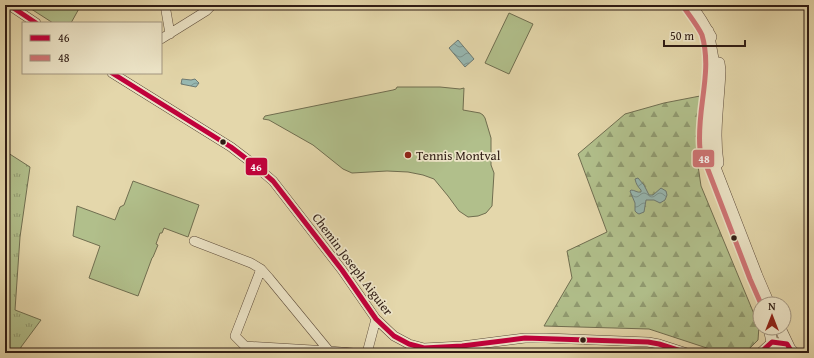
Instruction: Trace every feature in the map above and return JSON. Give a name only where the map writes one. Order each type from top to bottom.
[{"type":"street","points":[[9,5],[34,22]]},
{"type":"street","points":[[165,5],[170,34]]},
{"type":"street","points":[[162,39],[206,11],[212,5]]},
{"type":"street","points":[[691,5],[708,31],[718,57],[720,70],[716,151],[720,179],[766,296]]},
{"type":"street","name":"Chemin Joseph Aiguier","points":[[114,74],[231,147],[273,181],[342,270],[376,319],[394,336],[409,344],[424,348],[462,346],[525,338],[546,338],[648,342],[688,353]]},
{"type":"street","points":[[194,241],[251,263],[261,270],[270,278],[329,350]]},
{"type":"street","points":[[261,270],[235,336],[245,346],[329,350],[353,353]]},
{"type":"street","points":[[757,276],[761,296]]},
{"type":"street","points":[[367,353],[376,319]]},
{"type":"street","points":[[771,336],[772,342]]},
{"type":"street","points":[[783,336],[788,350]]},
{"type":"street","points":[[772,342],[788,350]]},
{"type":"street","points":[[760,353],[772,342]]},
{"type":"green space","points":[[25,5],[81,5],[72,22],[51,22]]},
{"type":"green space","points":[[509,13],[533,24],[509,74],[485,63]]},
{"type":"green space","name":"Tennis Montval","points":[[397,87],[464,88],[463,110],[480,113],[483,115],[491,138],[491,165],[494,173],[492,206],[486,213],[468,217],[459,211],[434,179],[423,175],[408,172],[387,171],[352,173],[343,169],[313,145],[269,120],[263,119],[265,116],[393,90]]},
{"type":"green space","points":[[700,96],[697,159],[701,186],[752,309],[752,336],[758,336],[758,340],[750,348],[743,352],[719,352],[649,329],[544,326],[572,278],[567,251],[607,232],[578,154],[625,114],[664,103]]},
{"type":"green space","points":[[5,151],[30,167],[20,237],[15,310],[41,320],[21,347],[20,353],[5,353]]},
{"type":"green space","points":[[133,181],[199,205],[188,237],[164,228],[162,233],[160,233],[156,244],[158,245],[138,296],[89,278],[100,246],[73,236],[77,206],[115,220],[120,207],[124,205]]},
{"type":"water","points":[[458,40],[474,59],[465,67],[449,48]]},
{"type":"water","points":[[182,79],[195,79],[199,83],[196,87],[181,84]]},
{"type":"water","points":[[638,178],[644,185],[649,195],[653,195],[661,188],[666,191],[667,195],[665,200],[660,203],[654,200],[646,200],[644,212],[639,214],[635,211],[635,203],[630,191],[641,192],[635,179]]},
{"type":"transit line","name":"46","points":[[9,5],[34,22]]},
{"type":"transit line","name":"48","points":[[685,9],[701,32],[705,49],[706,63],[699,134],[700,149],[757,296]]},
{"type":"transit line","name":"46","points":[[114,74],[231,147],[273,181],[342,270],[376,319],[394,336],[409,344],[424,348],[462,346],[525,338],[648,342],[687,353]]},
{"type":"transit line","name":"46","points":[[760,353],[772,342],[787,344],[794,353]]},
{"type":"place","name":"Tennis Montval","points":[[408,155]]}]
